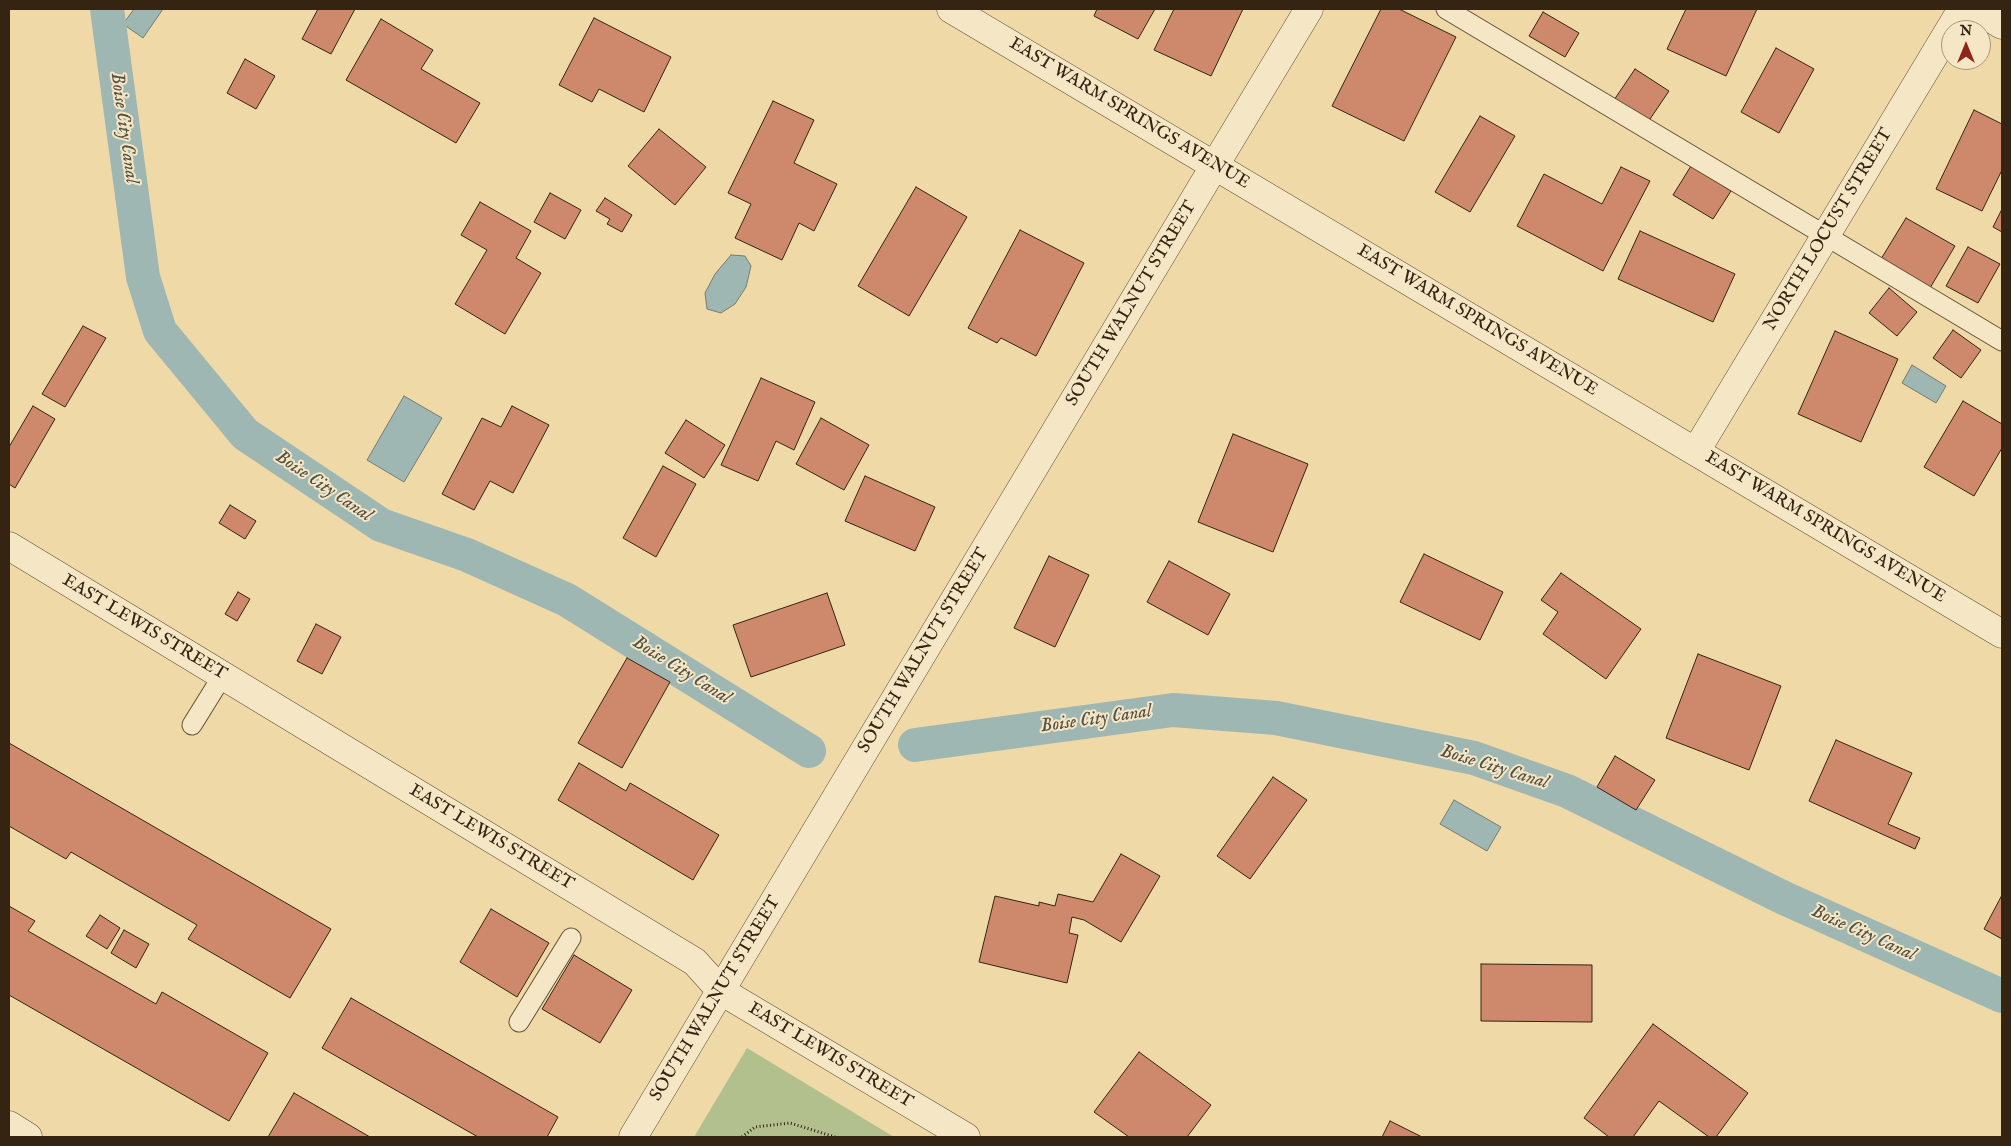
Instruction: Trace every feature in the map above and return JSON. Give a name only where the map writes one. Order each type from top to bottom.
[{"type":"street","name":"EAST WARM SPRINGS AVENUE","points":[[951,9],[2002,634]]},
{"type":"street","name":"SOUTH WALNUT STREET","points":[[633,1137],[1309,9]]},
{"type":"street","name":"NORTH LOCUST STREET","points":[[1696,451],[1962,9]]},
{"type":"street","points":[[1975,9],[2002,25]]},
{"type":"street","name":"EAST LEWIS STREET","points":[[9,546],[695,962],[721,991],[966,1137]]},
{"type":"street","points":[[9,1125],[28,1137]]},
{"type":"lane","points":[[1446,9],[2002,341]]},
{"type":"lane","points":[[192,726],[223,675]]},
{"type":"lane","points":[[519,1022],[571,938]]},
{"type":"path","points":[[742,1137],[754,1127],[790,1123],[835,1137]]},
{"type":"green space","points":[[747,1048],[894,1137],[694,1137]]},
{"type":"water","points":[[134,9],[163,9],[143,38],[123,24]]},
{"type":"water","points":[[731,255],[745,256],[751,266],[746,287],[735,304],[721,313],[707,309],[705,293],[715,274]]},
{"type":"water","points":[[1912,365],[1946,386],[1936,403],[1902,383]]},
{"type":"water","points":[[404,396],[442,418],[404,482],[367,460]]},
{"type":"water","points":[[1454,800],[1501,827],[1487,851],[1440,824]]},
{"type":"building","points":[[318,9],[355,9],[331,54],[302,39]]},
{"type":"building","points":[[1097,9],[1155,9],[1138,39],[1094,16]]},
{"type":"building","points":[[1174,9],[1243,9],[1211,76],[1154,50]]},
{"type":"building","points":[[1381,9],[1399,9],[1456,37],[1404,141],[1332,106]]},
{"type":"building","points":[[1686,9],[1757,9],[1726,76],[1667,49]]},
{"type":"building","points":[[1543,12],[1579,33],[1565,57],[1529,36]]},
{"type":"building","points":[[594,18],[671,57],[644,112],[599,89],[592,102],[559,85]]},
{"type":"building","points":[[381,19],[433,50],[421,69],[480,103],[456,143],[346,80]]},
{"type":"building","points":[[1776,48],[1814,69],[1779,133],[1741,112]]},
{"type":"building","points":[[245,59],[275,76],[256,109],[227,93]]},
{"type":"building","points":[[1635,69],[1669,91],[1648,122],[1614,100]]},
{"type":"building","points":[[773,101],[814,120],[794,163],[837,184],[814,231],[799,223],[782,260],[735,238],[751,204],[728,193]]},
{"type":"building","points":[[1974,110],[2002,124],[2002,170],[1982,211],[1936,189]]},
{"type":"building","points":[[1480,116],[1515,136],[1470,212],[1435,192]]},
{"type":"building","points":[[659,129],[706,167],[675,205],[628,166]]},
{"type":"building","points":[[1691,166],[1731,191],[1713,219],[1673,195]]},
{"type":"building","points":[[1621,167],[1650,181],[1603,271],[1517,226],[1544,174],[1602,204]]},
{"type":"building","points":[[916,187],[967,217],[909,316],[858,286]]},
{"type":"building","points":[[550,193],[581,210],[565,239],[534,222]]},
{"type":"building","points":[[605,198],[632,215],[622,232],[607,224],[610,219],[596,211]]},
{"type":"building","points":[[480,202],[531,231],[516,258],[541,273],[505,334],[455,304],[487,250],[461,235]]},
{"type":"building","points":[[2002,209],[2002,232],[1993,227]]},
{"type":"building","points":[[1906,218],[1955,246],[1930,288],[1881,259]]},
{"type":"building","points":[[1020,230],[1084,263],[1036,356],[1001,338],[997,343],[968,328]]},
{"type":"building","points":[[1640,231],[1735,274],[1713,322],[1618,279]]},
{"type":"building","points":[[1968,247],[2000,264],[1978,303],[1946,286]]},
{"type":"building","points":[[1889,288],[1917,312],[1897,336],[1869,313]]},
{"type":"building","points":[[83,326],[106,338],[65,407],[42,394]]},
{"type":"building","points":[[1953,330],[1981,350],[1961,378],[1933,358]]},
{"type":"building","points":[[1835,331],[1898,359],[1861,442],[1798,414]]},
{"type":"building","points":[[761,378],[815,402],[794,450],[776,441],[758,481],[721,465]]},
{"type":"building","points":[[1963,401],[2002,424],[2002,448],[1974,496],[1924,467]]},
{"type":"building","points":[[33,406],[55,419],[15,488],[9,484],[9,447]]},
{"type":"building","points":[[512,406],[549,425],[513,493],[490,481],[474,510],[442,494],[482,418],[501,427]]},
{"type":"building","points":[[821,418],[869,445],[844,490],[796,464]]},
{"type":"building","points":[[686,420],[725,445],[704,478],[665,453]]},
{"type":"building","points":[[1233,434],[1308,464],[1273,552],[1198,522]]},
{"type":"building","points":[[663,466],[696,484],[656,557],[623,538]]},
{"type":"building","points":[[865,476],[935,507],[915,551],[845,521]]},
{"type":"building","points":[[230,505],[256,521],[245,539],[219,523]]},
{"type":"building","points":[[1424,554],[1503,592],[1480,640],[1400,602]]},
{"type":"building","points":[[1049,556],[1089,575],[1055,647],[1014,628]]},
{"type":"building","points":[[1169,561],[1230,594],[1208,635],[1147,602]]},
{"type":"building","points":[[1561,573],[1641,629],[1606,679],[1543,634],[1558,612],[1541,600]]},
{"type":"building","points":[[238,592],[250,599],[237,621],[225,614]]},
{"type":"building","points":[[827,593],[845,645],[751,677],[733,625]]},
{"type":"building","points":[[316,624],[341,637],[322,674],[297,661]]},
{"type":"building","points":[[1698,654],[1781,686],[1749,770],[1666,738]]},
{"type":"building","points":[[627,658],[670,682],[622,768],[578,743]]},
{"type":"building","points":[[1836,740],[1912,773],[1888,824],[1920,838],[1915,849],[1809,801]]},
{"type":"building","points":[[9,743],[331,929],[290,998],[188,939],[197,925],[71,852],[66,859],[9,826]]},
{"type":"building","points":[[1615,756],[1655,780],[1636,810],[1597,787]]},
{"type":"building","points":[[579,763],[626,791],[630,783],[719,835],[693,880],[558,800]]},
{"type":"building","points":[[1273,777],[1307,800],[1250,879],[1217,856]]},
{"type":"building","points":[[1121,854],[1160,876],[1121,942],[1084,920],[1072,917],[1069,933],[1078,935],[1067,983],[979,962],[995,896],[1039,906],[1039,902],[1055,906],[1058,894],[1093,902]]},
{"type":"building","points":[[2002,895],[2002,939],[1984,929]]},
{"type":"building","points":[[9,906],[35,921],[28,931],[156,1004],[162,992],[268,1053],[229,1121],[9,995]]},
{"type":"building","points":[[491,909],[549,943],[517,997],[460,962]]},
{"type":"building","points":[[100,915],[120,928],[107,949],[86,936]]},
{"type":"building","points":[[124,930],[149,944],[136,968],[111,953]]},
{"type":"building","points":[[574,955],[632,990],[600,1043],[542,1009]]},
{"type":"building","points":[[1481,964],[1592,965],[1592,1022],[1481,1021]]},
{"type":"building","points":[[351,998],[558,1117],[547,1137],[478,1137],[322,1048]]},
{"type":"building","points":[[1653,1024],[1748,1093],[1716,1137],[1709,1137],[1659,1101],[1633,1137],[1609,1137],[1584,1118]]},
{"type":"building","points":[[1139,1052],[1211,1105],[1187,1137],[1129,1137],[1094,1112]]},
{"type":"building","points":[[294,1093],[370,1137],[268,1137]]},
{"type":"building","points":[[1390,1121],[1422,1137],[1382,1137]]},
{"type":"waterway","name":"Boise City Canal","points":[[107,9],[143,277],[160,331],[245,434],[381,525],[467,555],[567,600],[809,751]]},
{"type":"waterway","name":"Boise City Canal","points":[[915,745],[1173,710],[1276,718],[1474,758],[1567,791],[1784,898],[2002,996]]}]
